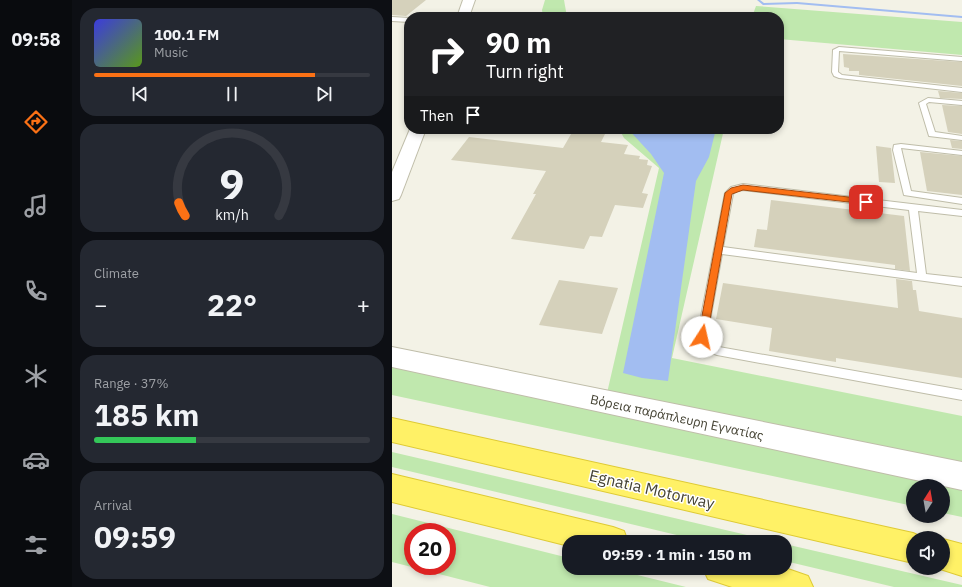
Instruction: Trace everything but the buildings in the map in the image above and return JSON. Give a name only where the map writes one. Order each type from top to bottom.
[{"type":"highway","name":"Egnatia Motorway","points":[[392,430],[906,546]]},
{"type":"highway","points":[[392,488],[584,535]]},
{"type":"highway","points":[[950,557],[962,560]]},
{"type":"highway","points":[[748,575],[797,587]]},
{"type":"street","points":[[465,12],[469,0]]},
{"type":"street","points":[[392,195],[416,134]]},
{"type":"street","name":"Βόρεια παράπλευρη Εγνατίας","points":[[392,357],[962,476]]},
{"type":"lane","points":[[392,18],[404,19]]},
{"type":"lane","points":[[962,59],[844,48],[836,50],[835,72],[836,75],[840,77],[962,90]]},
{"type":"lane","points":[[962,103],[928,100],[922,103],[932,134],[962,138]]},
{"type":"lane","points":[[962,153],[901,146],[897,147],[907,193],[962,200]]},
{"type":"lane","points":[[962,213],[743,187],[734,189],[729,193],[702,337],[706,346],[717,350],[962,395]]},
{"type":"lane","points":[[913,207],[922,277]]},
{"type":"lane","points":[[718,250],[962,282]]},
{"type":"green space","points":[[545,0],[564,0],[566,12],[542,12]]},
{"type":"green space","points":[[756,6],[962,22],[962,55],[784,39],[784,12],[754,12]]},
{"type":"green space","points":[[622,134],[723,134],[672,358],[962,416],[962,468],[607,393],[659,168],[624,138]]},
{"type":"green space","points":[[392,365],[925,479],[906,479],[906,505],[392,395]]},
{"type":"green space","points":[[392,452],[747,535],[677,535],[392,467]]},
{"type":"green space","points":[[950,484],[962,487],[962,517],[950,514]]},
{"type":"green space","points":[[392,514],[428,523],[404,523],[404,565],[392,562]]},
{"type":"green space","points":[[456,530],[562,556],[562,575],[637,575],[686,587],[490,587],[443,575],[456,575]]},
{"type":"green space","points":[[792,546],[906,572],[906,575],[919,575],[962,585],[962,587],[894,587],[792,563]]},
{"type":"water","points":[[633,134],[715,134],[709,157],[696,181],[668,381],[642,378],[623,373],[664,173],[651,154]]},
{"type":"waterway","points":[[758,0],[763,4],[797,3],[962,17]]},
{"type":"route","points":[[702,337],[729,193],[734,189],[743,187],[866,202]]}]
